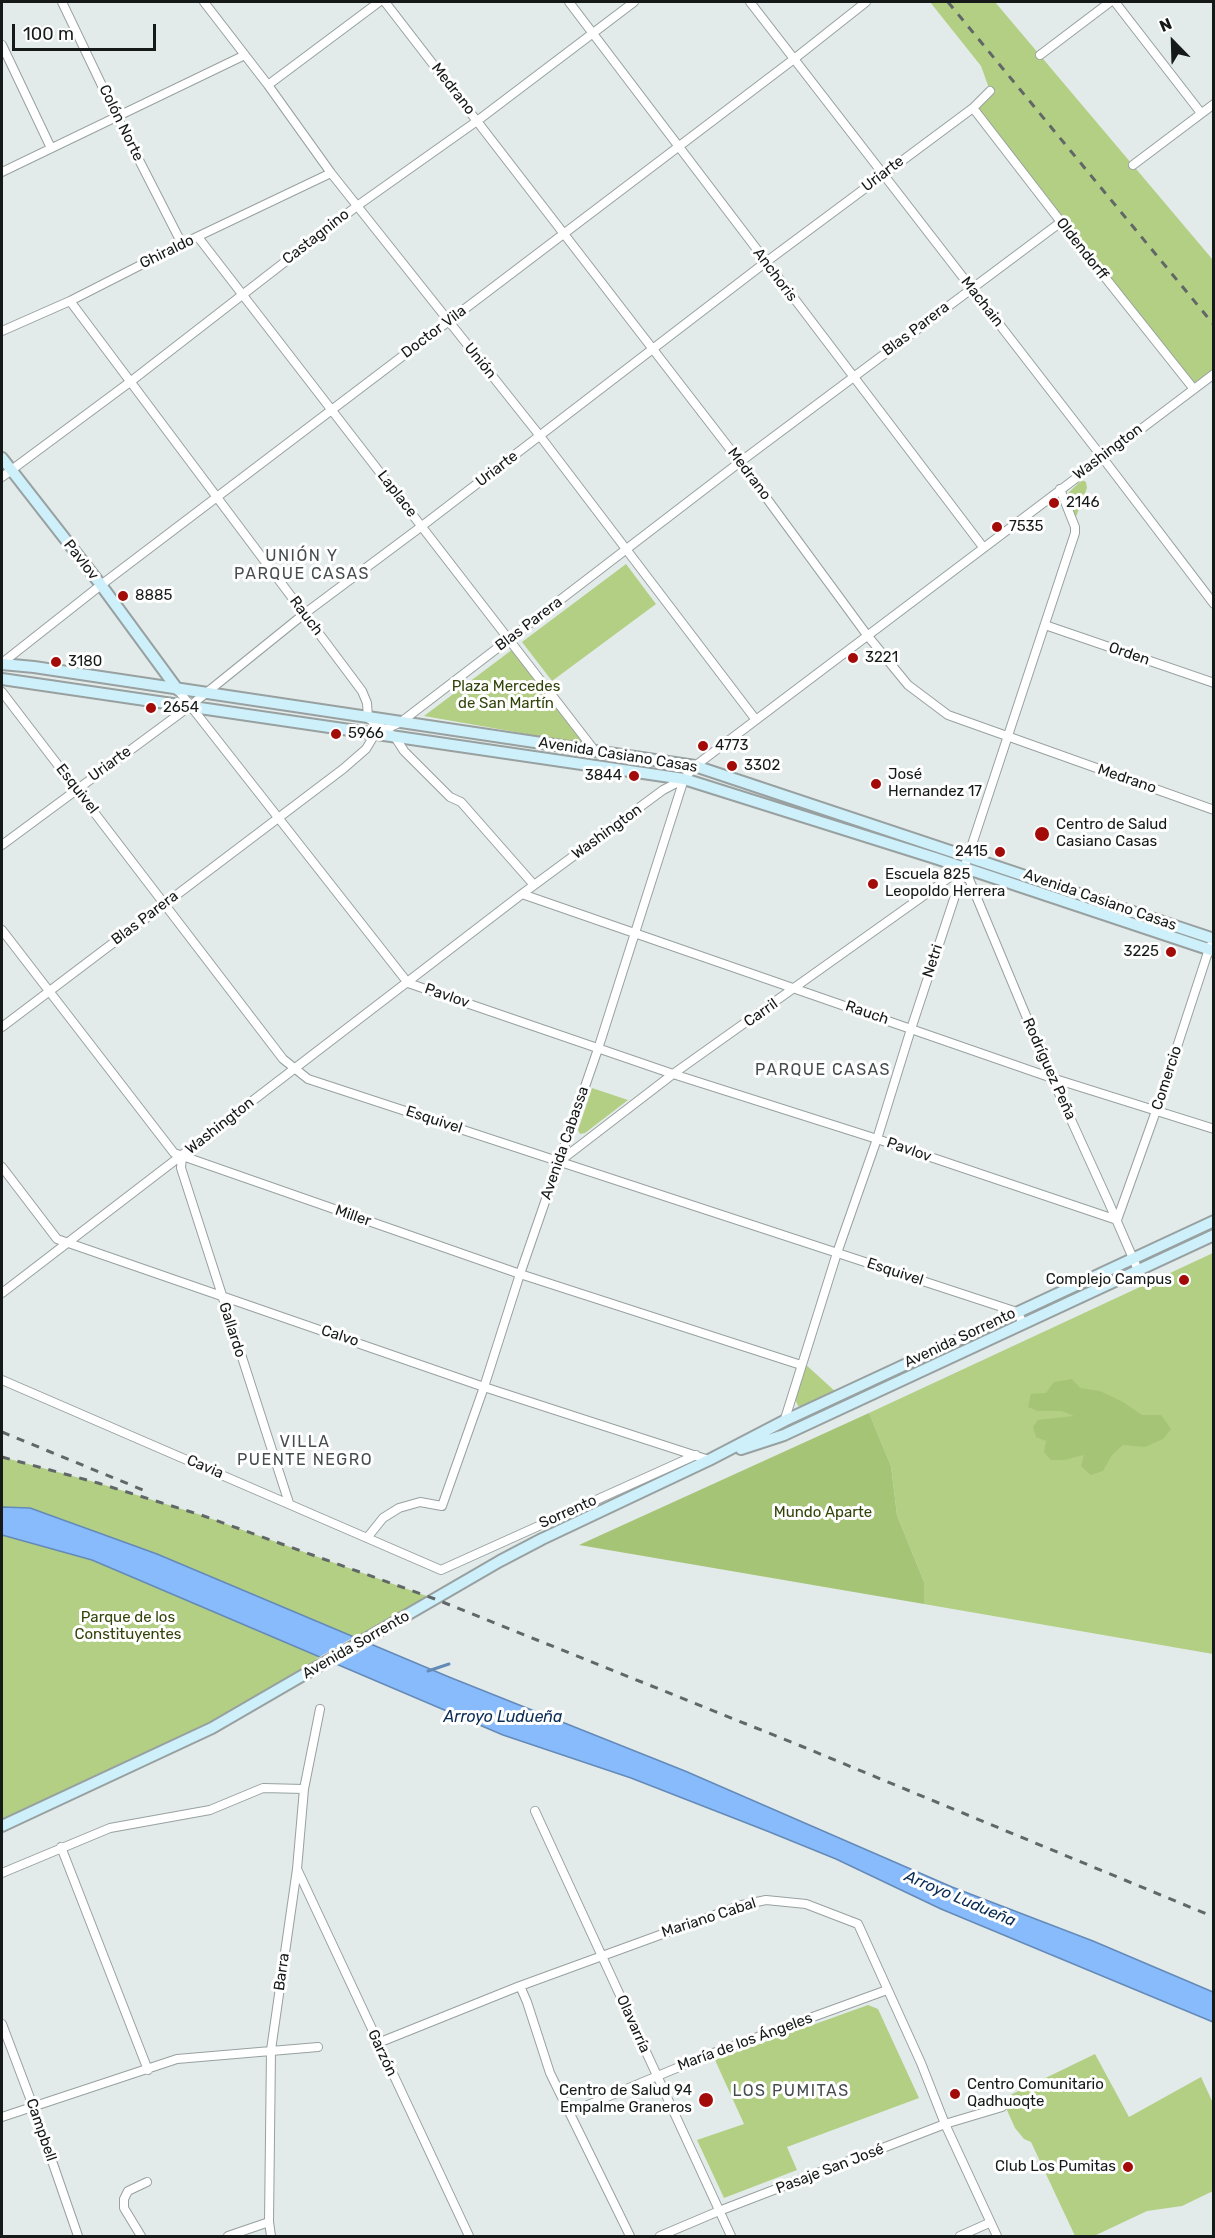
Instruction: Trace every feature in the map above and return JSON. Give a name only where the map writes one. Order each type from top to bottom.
[{"type":"main road","name":"Pavlov","points":[[2,458],[101,585],[178,690]]},
{"type":"main road","name":"Avenida Casiano Casas","points":[[2,664],[695,766],[1213,937]]},
{"type":"main road","name":"Avenida Casiano Casas","points":[[2,679],[380,732],[395,737],[684,779],[964,867],[1211,950]]},
{"type":"main road","name":"Avenida Sorrento","points":[[2,1826],[212,1728],[542,1539],[709,1460],[784,1421],[1214,1221]]},
{"type":"main road","name":"Avenida Sorrento","points":[[709,1460],[784,1435],[1214,1235]]},
{"type":"street","name":"Colón Norte","points":[[62,2],[117,117],[182,244]]},
{"type":"street","name":"Unión","points":[[204,2],[357,206],[540,436],[756,720]]},
{"type":"street","points":[[268,85],[379,2]]},
{"type":"street","name":"Medrano","points":[[385,2],[740,462],[867,635],[908,685],[948,715],[1214,810]]},
{"type":"street","name":"Anchoris","points":[[569,2],[983,547]]},
{"type":"street","name":"Castagnino","points":[[2,477],[130,382],[357,206],[477,121],[634,2]]},
{"type":"street","name":"Machain","points":[[750,2],[1214,604]]},
{"type":"street","name":"Doctor Vila","points":[[2,664],[101,585],[866,2]]},
{"type":"street","points":[[1040,55],[1110,2]]},
{"type":"street","points":[[1115,2],[1201,113]]},
{"type":"street","points":[[2,45],[51,148]]},
{"type":"street","points":[[2,172],[245,55]]},
{"type":"street","name":"Uriarte","points":[[2,845],[76,788],[190,706],[304,614],[766,262],[973,108],[990,91]]},
{"type":"street","points":[[1133,165],[1214,104]]},
{"type":"street","name":"Oldendorff","points":[[973,108],[1192,388]]},
{"type":"street","name":"Ghiraldo","points":[[2,331],[69,301],[182,244],[332,173]]},
{"type":"street","name":"Blas Parera","points":[[2,1028],[344,769],[366,749],[380,732],[401,722],[853,376],[1061,222]]},
{"type":"street","name":"Laplace","points":[[198,237],[595,751]]},
{"type":"street","name":"Rauch","points":[[69,301],[362,691],[367,703],[368,718]]},
{"type":"street","name":"Washington","points":[[2,1293],[522,894],[663,790],[684,779],[695,766],[1192,388],[1214,374]]},
{"type":"street","name":"Netri","points":[[784,1435],[784,1421],[837,1253],[877,1139],[911,1029],[1075,533],[1075,527],[1060,489]]},
{"type":"street","name":"Orden","points":[[1045,625],[1214,682]]},
{"type":"street","name":"Pavlov","points":[[178,690],[408,983],[598,1049],[877,1139],[1117,1220]]},
{"type":"street","name":"Esquivel","points":[[2,692],[283,1059],[308,1079],[1017,1312]]},
{"type":"street","points":[[368,718],[380,732]]},
{"type":"street","points":[[395,737],[404,750],[450,797],[461,802],[534,885]]},
{"type":"street","name":"Avenida Cabassa","points":[[367,1538],[383,1518],[399,1508],[420,1502],[442,1506],[598,1049],[684,779]]},
{"type":"street","name":"Carril","points":[[559,1161],[673,1074],[964,867]]},
{"type":"street","name":"Rodríguez Peña","points":[[964,867],[1052,1077],[1117,1220],[1137,1270]]},
{"type":"street","name":"Rauch","points":[[522,894],[1052,1077],[1214,1129]]},
{"type":"street","name":"Miller","points":[[2,930],[174,1154],[520,1274],[801,1365]]},
{"type":"street","name":"Comercio","points":[[1117,1220],[1211,950],[1213,937]]},
{"type":"street","name":"Gallardo","points":[[182,1156],[181,1168],[289,1503]]},
{"type":"street","name":"Calvo","points":[[2,1167],[57,1239],[484,1387],[709,1460]]},
{"type":"street","points":[[1017,1312],[1023,1323]]},
{"type":"street","name":"Cavia","points":[[2,1380],[441,1570]]},
{"type":"street","name":"Sorrento","points":[[441,1570],[696,1455]]},
{"type":"street","name":"Barra","points":[[271,2236],[269,2222],[271,2050],[297,1869],[304,1789],[320,1709]]},
{"type":"street","points":[[2,1873],[110,1828],[210,1810],[263,1788],[304,1789]]},
{"type":"street","name":"Olavarría","points":[[535,1811],[731,2236]]},
{"type":"street","points":[[62,1847],[148,2070]]},
{"type":"street","name":"Garzón","points":[[297,1869],[469,2236]]},
{"type":"street","name":"Mariano Cabal","points":[[378,2043],[520,1986],[742,1905],[766,1900],[806,1904],[858,1924],[921,2063],[989,2223],[997,2236]]},
{"type":"street","points":[[520,1986],[550,2073],[630,2236]]},
{"type":"street","name":"María de los Ángeles","points":[[571,2112],[656,2075],[887,1990]]},
{"type":"street","name":"Campbell","points":[[2,2024],[78,2236]]},
{"type":"street","points":[[2,2117],[177,2060],[318,2047]]},
{"type":"street","name":"Pasaje San José","points":[[660,2236],[945,2124],[1002,2107]]},
{"type":"street","points":[[141,2236],[124,2208],[124,2199],[128,2191],[147,2182]]},
{"type":"street","points":[[228,2236],[269,2222]]},
{"type":"street","points":[[960,2236],[989,2223]]},
{"type":"green space","points":[[930,2],[995,2],[1213,260],[1213,374],[1193,388],[973,108],[990,91],[981,66]]},
{"type":"green space","points":[[1082,480],[1086,482],[1087,488],[1076,517],[1067,494]]},
{"type":"green space","name":"Plaza Mercedes de San Martín","points":[[626,564],[656,604],[552,681],[522,642]]},
{"type":"green space","name":"Plaza Mercedes de San Martín","points":[[513,649],[584,744],[424,716]]},
{"type":"green space","points":[[592,1088],[628,1100],[585,1133],[580,1134],[578,1130]]},
{"type":"green space","points":[[1213,1253],[1213,1654],[924,1604],[924,1582],[897,1515],[891,1466],[869,1413]]},
{"type":"green space","points":[[804,1363],[837,1393],[802,1407],[798,1406],[795,1399]]},
{"type":"green space","points":[[1072,1379],[1080,1388],[1100,1391],[1123,1402],[1142,1415],[1161,1415],[1171,1429],[1163,1439],[1145,1447],[1123,1445],[1112,1455],[1103,1471],[1091,1475],[1081,1466],[1084,1455],[1064,1460],[1051,1460],[1044,1452],[1046,1441],[1036,1437],[1033,1427],[1038,1420],[1074,1416],[1062,1411],[1038,1411],[1028,1407],[1031,1394],[1046,1393],[1054,1382]]},
{"type":"green space","name":"Mundo Aparte","points":[[869,1413],[891,1466],[897,1515],[924,1582],[924,1604],[579,1545]]},
{"type":"green space","name":"Parque de los Constituyentes","points":[[2,1457],[98,1483],[201,1515],[435,1599],[212,1728],[2,1826]]},
{"type":"green space","points":[[868,2005],[878,2009],[919,2098],[787,2147],[797,2170],[724,2198],[697,2140],[744,2124],[715,2060]]},
{"type":"green space","name":"Club Los Pumitas","points":[[1095,2054],[1129,2117],[1201,2077],[1213,2103],[1213,2191],[1182,2206],[1147,2211],[1094,2236],[1075,2236],[1031,2142],[1024,2139],[1015,2128],[1002,2099]]},
{"type":"water","name":"Arroyo Ludueña","points":[[2,1507],[30,1508],[157,1554],[449,1677],[685,1771],[952,1887],[1093,1941],[1213,1992],[1213,2022],[941,1909],[836,1859],[767,1831],[631,1778],[503,1735],[92,1560],[2,1535]]},
{"type":"pier","points":[[357,1635],[375,1643],[334,1667],[316,1659]]},
{"type":"waterway","points":[[428,1671],[449,1664]]},
{"type":"railway","points":[[948,2],[1214,325]]},
{"type":"railway","points":[[2,1432],[143,1490]]},
{"type":"railway","points":[[2,1457],[98,1483],[201,1515],[435,1599],[801,1746],[1214,1917]]},
{"type":"place","name":"2146","points":[[1054,503]]},
{"type":"place","name":"7535","points":[[997,527]]},
{"type":"place","name":"8885","points":[[123,596]]},
{"type":"place","name":"3221","points":[[853,658]]},
{"type":"place","name":"3180","points":[[56,662]]},
{"type":"place","name":"2654","points":[[151,708]]},
{"type":"place","name":"5966","points":[[336,734]]},
{"type":"place","name":"4773","points":[[703,746]]},
{"type":"place","name":"3302","points":[[732,766]]},
{"type":"place","name":"3844","points":[[634,776]]},
{"type":"place","name":"José Hernandez 17","points":[[876,784]]},
{"type":"place","name":"Centro de Salud Casiano Casas","points":[[1042,834]]},
{"type":"place","name":"2415","points":[[1000,852]]},
{"type":"place","name":"Escuela 825 Leopoldo Herrera","points":[[873,884]]},
{"type":"place","name":"3225","points":[[1171,952]]},
{"type":"place","name":"Complejo Campus","points":[[1184,1280]]},
{"type":"place","name":"Centro Comunitario Qadhuoqte","points":[[955,2094]]},
{"type":"place","name":"Centro de Salud 94 Empalme Graneros","points":[[706,2100]]},
{"type":"place","name":"Club Los Pumitas","points":[[1128,2167]]},
{"type":"district","name":"UNIÓN Y PARQUE CASAS","points":[[302,565]]},
{"type":"district","name":"PARQUE CASAS","points":[[823,1070]]},
{"type":"district","name":"VILLA PUENTE NEGRO","points":[[305,1451]]},
{"type":"district","name":"LOS PUMITAS","points":[[791,2091]]}]
